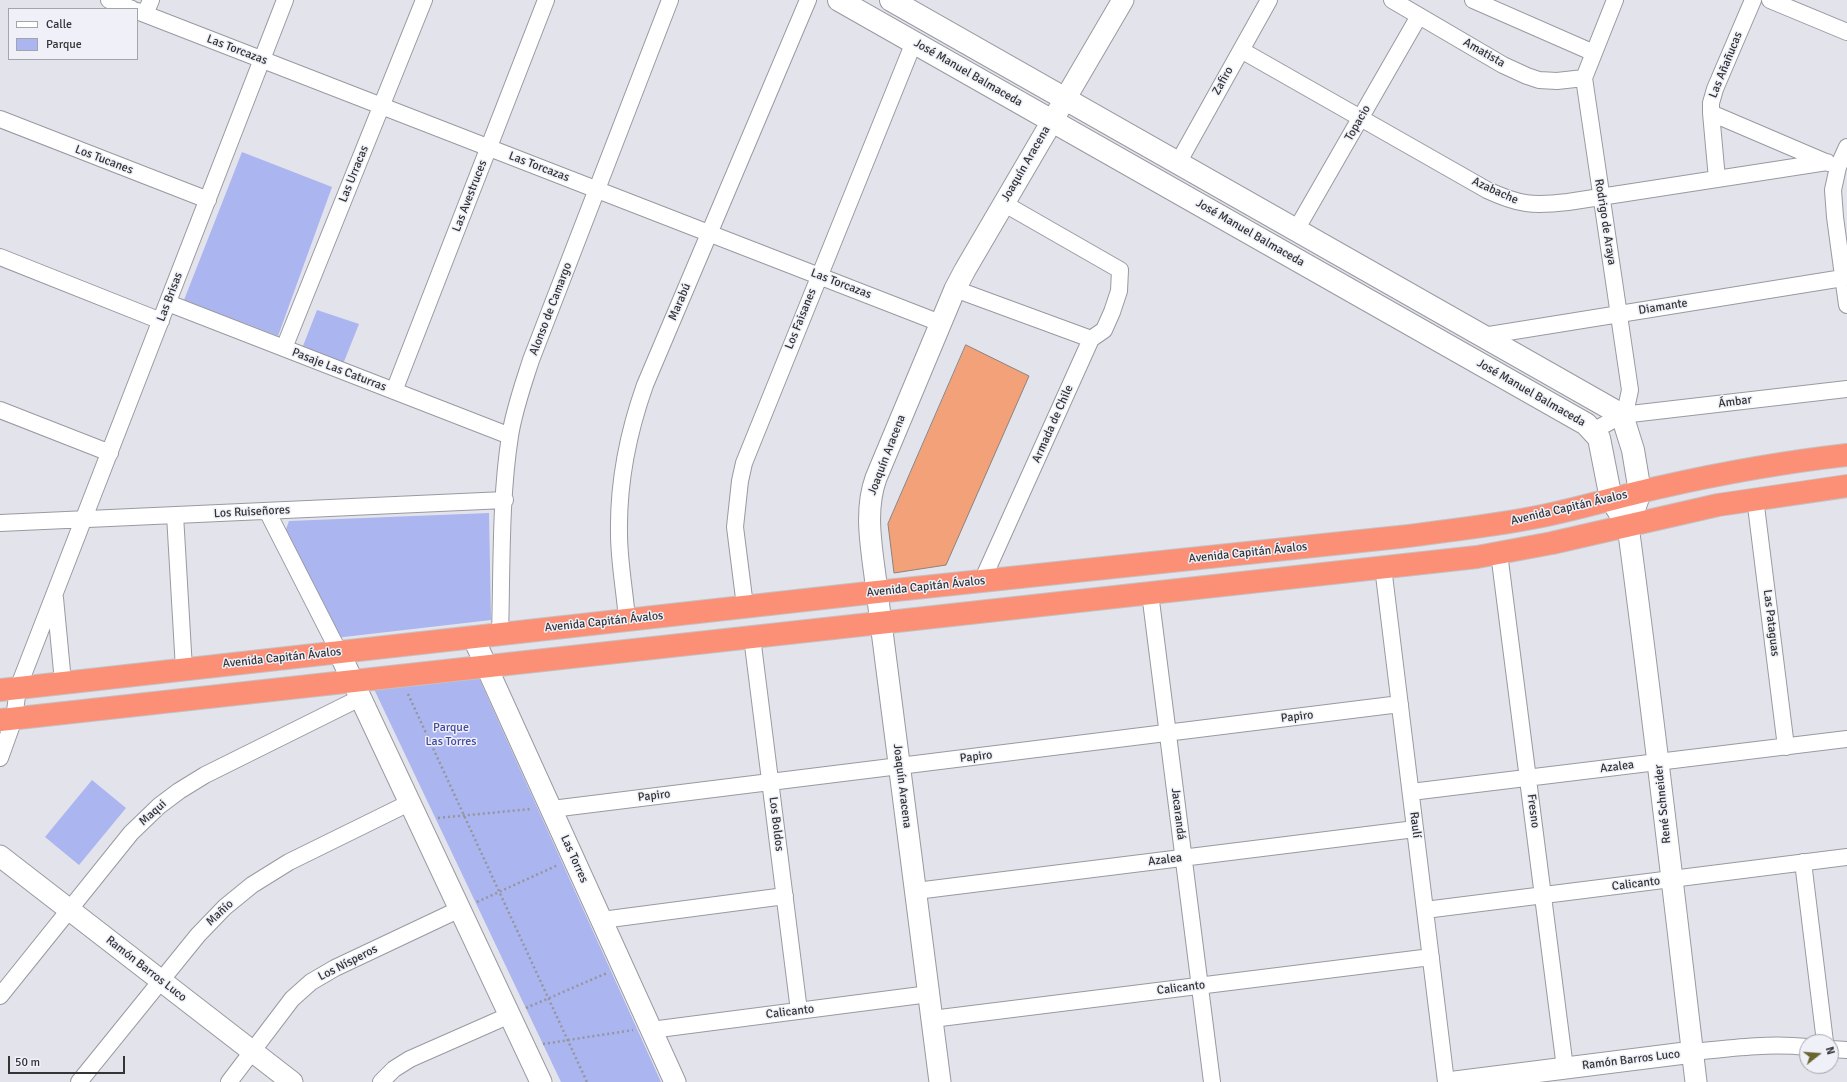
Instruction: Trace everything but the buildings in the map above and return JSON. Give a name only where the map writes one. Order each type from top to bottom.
[{"type":"highway","name":"Avenida Capitán Ávalos","points":[[9,689],[744,606],[1468,528],[1538,517],[1640,492],[1747,470],[1847,455]]},
{"type":"highway","points":[[7,720],[357,690],[487,666],[1383,568],[1499,553],[1552,543],[1674,514],[1755,498],[1847,486]]},
{"type":"main road","name":"José Manuel Balmaceda","points":[[840,0],[1579,420],[1599,438],[1602,447],[1610,499],[1628,526]]},
{"type":"main road","name":"José Manuel Balmaceda","points":[[891,0],[1622,415]]},
{"type":"main road","points":[[1622,415],[1633,450],[1640,492],[1628,526]]},
{"type":"street","name":"Las Torcazas","points":[[109,0],[137,8]]},
{"type":"street","name":"Las Brisas","points":[[0,758],[7,720],[9,689],[55,594],[285,0]]},
{"type":"street","name":"Las Urracas","points":[[284,348],[424,0]]},
{"type":"street","name":"Las Avestruces","points":[[394,391],[546,0]]},
{"type":"street","name":"Alonso de Camargo","points":[[500,634],[505,500],[510,436],[516,408],[531,360],[670,0]]},
{"type":"street","name":"Marabú","points":[[627,620],[619,536],[622,480],[628,439],[645,385],[808,0]]},
{"type":"street","name":"Joaquín Aracena","points":[[940,1082],[877,592],[869,511],[872,488],[955,289],[1003,203],[1123,0]]},
{"type":"street","name":"Zafiro","points":[[1178,163],[1269,0]]},
{"type":"street","name":"Amatista","points":[[1392,0],[1415,9],[1502,65],[1528,76],[1539,80],[1557,81],[1584,78]]},
{"type":"street","points":[[1473,0],[1594,53]]},
{"type":"street","points":[[1584,78],[1616,0]]},
{"type":"street","name":"Las Añañucas","points":[[1717,179],[1711,103],[1715,89],[1753,0]]},
{"type":"street","points":[[1770,0],[1847,32]]},
{"type":"street","name":"Las Torcazas","points":[[141,9],[262,60],[940,323]]},
{"type":"street","name":"Topacio","points":[[1296,230],[1361,118],[1415,9]]},
{"type":"street","name":"Los Faisanes","points":[[744,606],[735,527],[740,481],[744,462],[914,42]]},
{"type":"street","name":"Azabache","points":[[1241,50],[1487,190],[1516,202],[1526,204],[1544,204],[1602,197],[1717,179],[1833,165]]},
{"type":"street","name":"Rodrigo de Araya","points":[[1584,78],[1630,382],[1629,398],[1622,415]]},
{"type":"street","points":[[1711,113],[1833,165]]},
{"type":"street","name":"Los Tucanes","points":[[0,119],[208,200]]},
{"type":"street","points":[[1847,147],[1833,165],[1835,178],[1834,200],[1847,305]]},
{"type":"street","name":"Armada de Chile","points":[[982,581],[1091,339],[1104,330],[1119,291],[1120,270],[1003,203]]},
{"type":"street","points":[[0,257],[161,321]]},
{"type":"street","name":"Diamante","points":[[1483,336],[1843,278]]},
{"type":"street","points":[[955,289],[1091,339]]},
{"type":"street","name":"Pasaje Las Caturras","points":[[168,303],[510,436]]},
{"type":"street","name":"Ámbar","points":[[1622,415],[1847,388]]},
{"type":"street","points":[[0,410],[110,453]]},
{"type":"street","points":[[1593,431],[1622,415]]},
{"type":"street","name":"Las Pataguas","points":[[1755,498],[1786,747]]},
{"type":"street","name":"Los Ruiseñores","points":[[0,523],[505,500]]},
{"type":"street","points":[[267,511],[339,652],[410,802],[468,905],[518,1012],[541,1082]]},
{"type":"street","points":[[175,515],[184,669]]},
{"type":"street","name":"René Schneider","points":[[1628,526],[1659,762],[1671,879],[1696,1082]]},
{"type":"street","name":"Fresno","points":[[1499,553],[1566,1068]]},
{"type":"street","name":"Raulí","points":[[1383,568],[1446,1082]]},
{"type":"street","name":"Jacarandá","points":[[1150,593],[1212,1082]]},
{"type":"street","name":"Las Brisas","points":[[55,594],[63,682]]},
{"type":"street","name":"Las Torres","points":[[473,637],[487,666],[543,809],[602,920],[644,1030],[675,1082]]},
{"type":"street","name":"Los Boldos","points":[[752,637],[799,1011]]},
{"type":"street","name":"Maqui","points":[[0,996],[131,833],[150,814],[179,791],[357,690]]},
{"type":"street","name":"Papiro","points":[[543,809],[1400,704]]},
{"type":"street","name":"Azalea","points":[[1411,792],[1847,739]]},
{"type":"street","name":"Mañío","points":[[79,1082],[209,922],[252,885],[289,862],[410,802]]},
{"type":"street","name":"Azalea","points":[[916,891],[1415,829]]},
{"type":"street","name":"Ramón Barros Luco","points":[[0,856],[292,1082]]},
{"type":"street","name":"Calicanto","points":[[1425,910],[1847,857]]},
{"type":"street","points":[[1803,862],[1824,1034]]},
{"type":"street","points":[[602,920],[784,896]]},
{"type":"street","name":"Los Nísperos","points":[[229,1082],[292,999],[311,982],[335,968],[468,905]]},
{"type":"street","name":"Calicanto","points":[[932,1019],[1431,957]]},
{"type":"street","name":"Calicanto","points":[[644,1030],[929,994]]},
{"type":"street","points":[[381,1082],[394,1069],[410,1059],[518,1012]]},
{"type":"street","name":"Ramón Barros Luco","points":[[1455,1082],[1693,1052],[1752,1046],[1799,1047]]},
{"type":"path","points":[[401,692],[414,691]]},
{"type":"path","points":[[407,692],[587,1082]]},
{"type":"path","points":[[438,818],[543,809]]},
{"type":"path","points":[[468,905],[560,864]]},
{"type":"path","points":[[518,1012],[610,972]]},
{"type":"path","points":[[543,1045],[644,1030]]},
{"type":"green space","points":[[242,152],[332,187],[278,336],[184,300]]},
{"type":"green space","points":[[317,310],[359,324],[343,364],[303,346]]},
{"type":"green space","points":[[489,513],[491,620],[335,638],[285,532],[289,521]]},
{"type":"green space","name":"Parque Las Torres","points":[[477,674],[661,1082],[561,1082],[373,687]]},
{"type":"green space","points":[[92,780],[126,808],[79,865],[45,837]]}]
